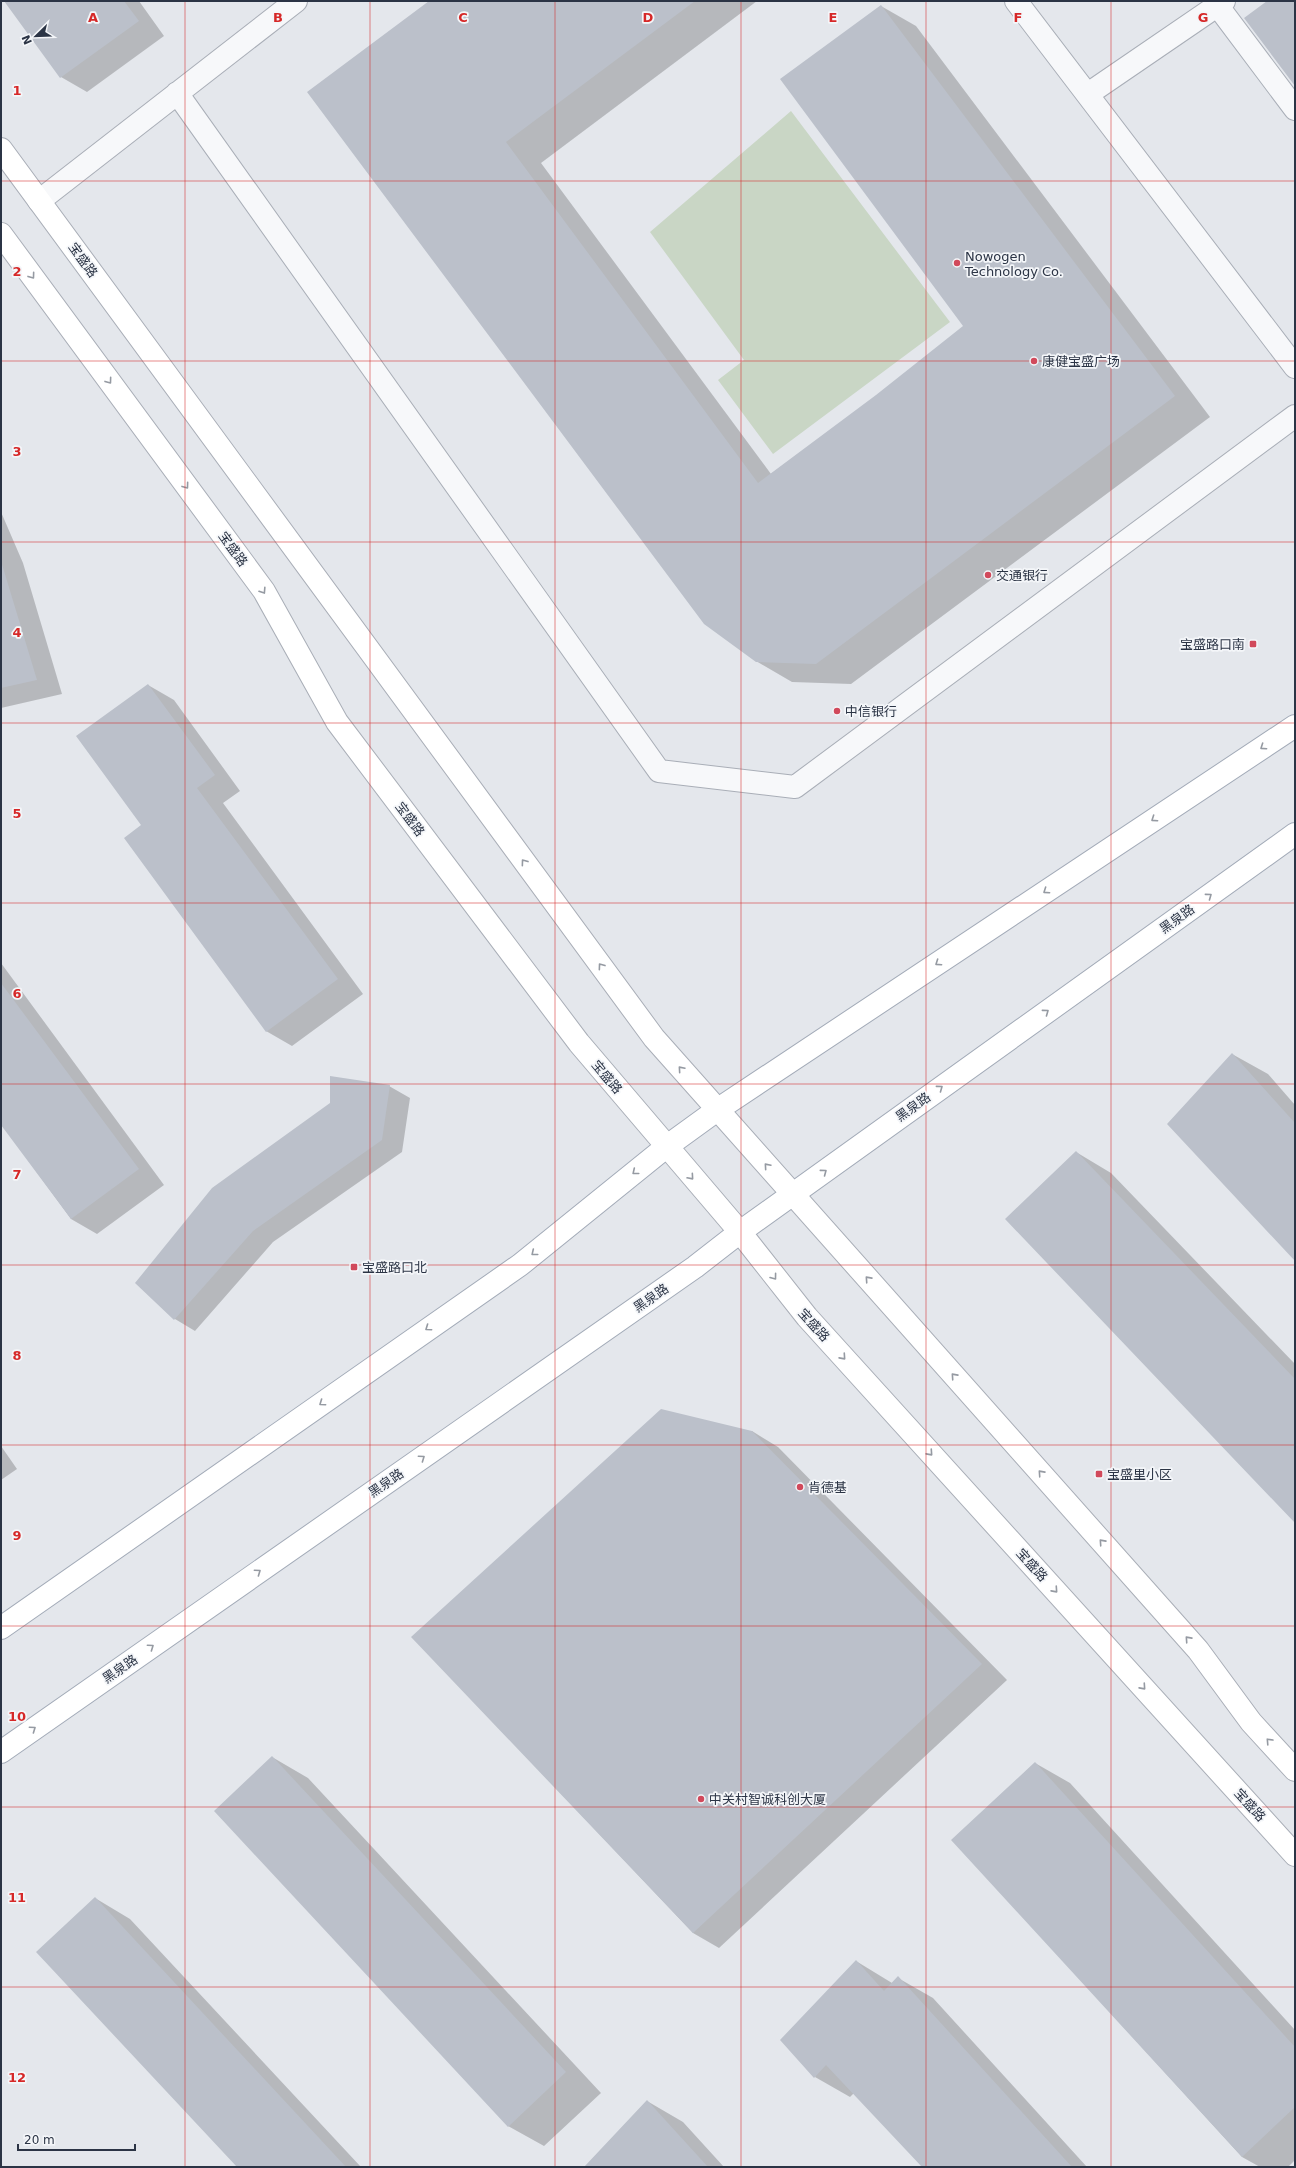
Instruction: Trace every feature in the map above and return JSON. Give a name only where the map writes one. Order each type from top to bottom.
[{"type":"street","points":[[39,200],[296,1]]},
{"type":"street","points":[[1016,1],[1295,367]]},
{"type":"street","points":[[1088,94],[1220,6],[1295,109]]},
{"type":"street","points":[[177,93],[659,771],[794,787],[1295,416]]},
{"type":"street","name":"宝盛路","points":[[1,149],[654,1038],[1193,1644],[1251,1722],[1295,1770]]},
{"type":"street","name":"宝盛路","points":[[1,234],[264,591],[337,722],[578,1043],[740,1232],[807,1317],[1295,1855]]},
{"type":"street","points":[[1,1628],[520,1265],[666,1147],[717,1110],[1295,726]]},
{"type":"street","name":"黑泉路","points":[[1,1752],[695,1268],[740,1232],[793,1196],[1295,834]]},
{"type":"green space","points":[[791,111],[950,322],[773,454],[718,380],[744,360],[650,232]]},
{"type":"building","points":[[4,1],[124,1],[139,21],[60,78]]},
{"type":"building","name":"康健宝盛广场","points":[[429,1],[695,1],[506,142],[758,483],[876,395],[963,326],[780,79],[881,5],[1175,396],[816,664],[756,662],[704,624],[307,92]]},
{"type":"building","points":[[1267,1],[1295,1],[1295,86],[1244,18]]},
{"type":"building","points":[[1,561],[37,680],[1,688]]},
{"type":"building","points":[[148,684],[215,775],[197,788],[338,979],[266,1032],[124,838],[141,825],[76,736]]},
{"type":"building","points":[[1,983],[139,1169],[71,1219],[1,1125]]},
{"type":"building","points":[[1232,1053],[1295,1123],[1295,1261],[1167,1124]]},
{"type":"building","points":[[330,1076],[390,1085],[382,1140],[253,1231],[174,1320],[135,1283],[212,1188],[330,1103]]},
{"type":"building","points":[[1076,1151],[1295,1379],[1295,1523],[1005,1219]]},
{"type":"building","name":"中关村智诚科创大厦","points":[[661,1409],[752,1431],[982,1664],[693,1933],[411,1637]]},
{"type":"building","points":[[272,1756],[566,2072],[508,2127],[214,1811]]},
{"type":"building","points":[[1035,1762],[1295,2047],[1295,2107],[1242,2157],[951,1840]]},
{"type":"building","points":[[95,1897],[346,2167],[237,2167],[36,1952]]},
{"type":"building","points":[[856,1960],[884,1991],[898,1976],[1072,2167],[922,2167],[826,2065],[814,2078],[780,2040]]},
{"type":"building","points":[[647,2100],[708,2167],[584,2167]]},
{"type":"place","name":"Nowogen Technology Co.","points":[[957,263]]},
{"type":"place","name":"康健宝盛广场","points":[[1034,361]]},
{"type":"place","name":"交通银行","points":[[988,575]]},
{"type":"place","name":"宝盛路口南","points":[[1253,644]]},
{"type":"place","name":"中信银行","points":[[837,711]]},
{"type":"place","name":"宝盛路口北","points":[[354,1267]]},
{"type":"place","name":"宝盛里小区","points":[[1099,1474]]},
{"type":"place","name":"肯德基","points":[[800,1487]]},
{"type":"place","name":"中关村智诚科创大厦","points":[[701,1799]]}]
